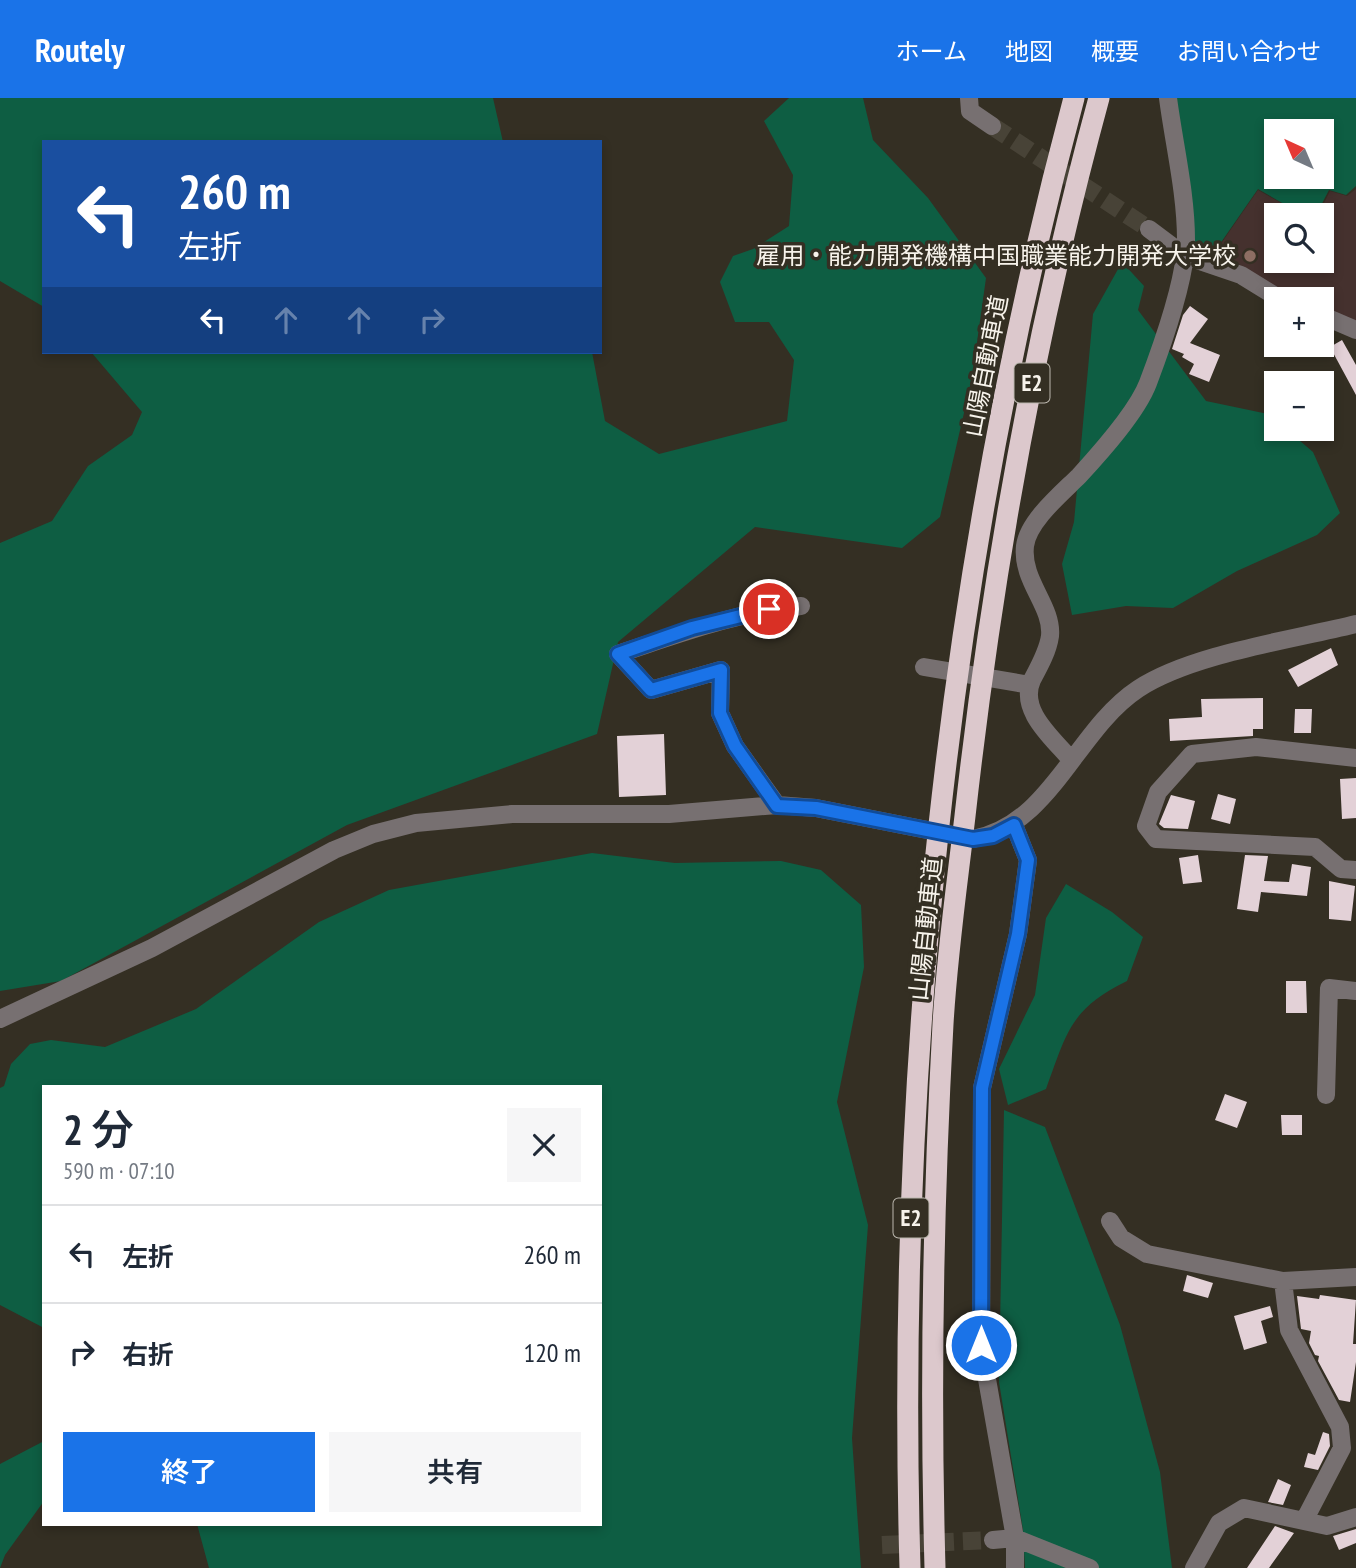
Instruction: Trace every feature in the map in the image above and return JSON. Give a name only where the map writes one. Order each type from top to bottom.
[{"type":"highway","name":"山陽自動車道","points":[[910,1568],[907,1427],[911,1233],[921,1025],[934,869],[959,668],[1006,395],[1038,243],[1074,98]]},
{"type":"highway","name":"山陽自動車道","points":[[935,1568],[932,1427],[935,1235],[943,1020],[958,872],[995,578],[1028,400],[1061,249],[1099,98]]},
{"type":"street","points":[[969,98],[970,111],[992,126]]},
{"type":"street","points":[[1072,760],[1037,720],[1029,702],[1030,685],[1050,636],[1047,619],[1028,578],[1025,544],[1041,516],[1088,465],[1128,415],[1147,386],[1185,256],[1185,230],[1168,98]]},
{"type":"street","points":[[1149,229],[1185,256],[1241,275],[1264,289]]},
{"type":"street","points":[[1334,321],[1356,330]]},
{"type":"street","points":[[777,806],[735,746],[720,713],[721,670],[651,690],[618,654],[692,628],[769,609],[801,606]]},
{"type":"street","points":[[0,1019],[152,948],[334,850],[373,834],[416,823],[512,814],[669,814],[777,806],[816,808],[973,839],[993,836],[1014,825],[1107,717],[1137,690],[1181,667],[1356,624]]},
{"type":"street","points":[[924,667],[1030,685]]},
{"type":"street","points":[[1356,758],[1256,747],[1192,754],[1158,792],[1146,826],[1156,839],[1315,847],[1341,869],[1356,870]]},
{"type":"street","points":[[1014,825],[1028,860],[1018,934],[982,1088],[981,1345],[1014,1538],[1014,1568]]},
{"type":"street","points":[[1326,1095],[1329,988],[1356,991]]},
{"type":"street","points":[[1110,1222],[1121,1238],[1147,1254],[1283,1281],[1356,1277]]},
{"type":"street","points":[[1283,1281],[1289,1329],[1340,1427],[1342,1448],[1307,1520]]},
{"type":"street","points":[[1194,1568],[1219,1522],[1244,1508],[1327,1526],[1356,1517]]},
{"type":"street","points":[[993,1539],[1014,1538],[1090,1568]]},
{"type":"shaded area","name":"雇用・能力開発機構中国職業能力開発大学校","points":[[1356,189],[1356,322],[1334,313],[1334,287],[1277,287],[1216,251],[1258,190],[1281,203],[1264,203],[1264,273],[1334,273],[1334,203],[1324,203],[1330,191],[1347,196]]},
{"type":"green space","points":[[0,98],[493,98],[503,140],[42,140],[42,306],[0,281]]},
{"type":"green space","points":[[789,98],[863,98],[873,140],[928,198],[986,278],[972,378],[940,517],[902,548],[755,527],[618,642],[597,734],[347,825],[61,981],[0,991],[0,543],[52,521],[88,466],[132,435],[142,412],[93,354],[592,354],[605,421],[659,454],[787,421],[794,360],[769,322],[735,322],[720,282],[733,256],[753,249],[789,226],[793,175],[764,121]]},
{"type":"green space","points":[[1175,98],[1356,98],[1356,186],[1346,195],[1329,190],[1322,203],[1282,203],[1258,189],[1215,251],[1186,241]]},
{"type":"green space","points":[[1122,262],[1144,286],[1138,310],[1206,401],[1264,413],[1264,441],[1300,441],[1313,452],[1340,513],[1317,535],[1237,571],[1173,608],[1126,606],[1072,615],[1062,564],[1074,522],[1093,314]]},
{"type":"green space","points":[[592,853],[675,863],[781,861],[821,870],[861,905],[864,967],[837,1102],[868,1225],[852,1438],[861,1568],[209,1568],[198,1526],[602,1526],[602,1085],[42,1085],[42,1327],[0,1305],[0,1088],[4,1086],[11,1064],[30,1044],[51,1040],[105,1047],[196,1009],[319,922],[389,890]]},
{"type":"green space","points":[[1066,884],[1112,912],[1143,937],[1127,981],[1093,1002],[1073,1024],[1059,1052],[1046,1089],[1008,1105],[999,1069],[1035,995],[1046,918]]},
{"type":"green space","points":[[1004,1110],[1045,1127],[1120,1325],[1160,1472],[1172,1568],[1025,1568],[1023,1530],[999,1382]]},
{"type":"green space","points":[[42,1442],[42,1504],[5,1555],[0,1568],[0,1464]]},
{"type":"building","points":[[1190,306],[1208,319],[1190,343],[1220,355],[1209,382],[1189,374],[1194,364],[1182,357],[1184,354],[1172,349],[1183,315]]},
{"type":"building","points":[[1342,340],[1356,365],[1356,395],[1334,354],[1334,345]]},
{"type":"building","points":[[1331,648],[1338,665],[1298,687],[1288,670]]},
{"type":"building","points":[[1263,698],[1263,729],[1253,729],[1253,736],[1170,741],[1169,719],[1202,717],[1201,699]]},
{"type":"building","points":[[1295,709],[1312,709],[1311,733],[1294,733]]},
{"type":"building","points":[[664,734],[666,795],[619,797],[617,736]]},
{"type":"building","points":[[1356,778],[1356,818],[1342,819],[1340,779]]},
{"type":"building","points":[[1218,794],[1236,799],[1230,824],[1211,819]]},
{"type":"building","points":[[1171,795],[1195,801],[1188,829],[1164,828],[1159,824]]},
{"type":"building","points":[[1198,855],[1202,882],[1183,884],[1179,858]]},
{"type":"building","points":[[1245,855],[1268,856],[1264,881],[1289,882],[1292,864],[1311,867],[1307,896],[1261,892],[1258,912],[1237,909]]},
{"type":"building","points":[[1329,881],[1355,886],[1351,921],[1329,919]]},
{"type":"building","points":[[1286,981],[1306,981],[1307,1013],[1286,1013]]},
{"type":"building","points":[[1225,1094],[1247,1102],[1237,1128],[1215,1120]]},
{"type":"building","points":[[1281,1115],[1302,1115],[1302,1135],[1282,1135]]},
{"type":"building","points":[[1187,1275],[1213,1283],[1208,1298],[1183,1291]]},
{"type":"building","points":[[1320,1295],[1356,1300],[1353,1344],[1356,1344],[1356,1362],[1350,1402],[1339,1400],[1318,1361],[1319,1356],[1315,1355],[1309,1343],[1311,1331],[1301,1329],[1297,1296],[1319,1299]]},
{"type":"building","points":[[1270,1306],[1273,1317],[1261,1321],[1267,1343],[1244,1350],[1234,1316]]},
{"type":"building","points":[[1323,1432],[1329,1434],[1330,1446],[1318,1470],[1304,1467],[1308,1453],[1315,1455]]},
{"type":"building","points":[[1278,1479],[1291,1485],[1283,1505],[1268,1502]]},
{"type":"building","points":[[1275,1526],[1294,1533],[1269,1568],[1247,1568]]},
{"type":"building","points":[[1356,1529],[1356,1543],[1339,1550],[1333,1536]]},
{"type":"tunnel","points":[[992,126],[1149,229]]},
{"type":"tunnel","points":[[882,1545],[993,1540]]},
{"type":"place","name":"雇用・能力開発機構中国職業能力開発大学校","points":[[1250,256]]},
{"type":"route","points":[[769,609],[692,628],[618,654],[651,690],[721,670],[720,713],[727,730],[735,746],[777,806],[816,808],[973,839],[993,836],[1014,825],[1028,860],[1018,934],[982,1088],[981,1345]]}]
